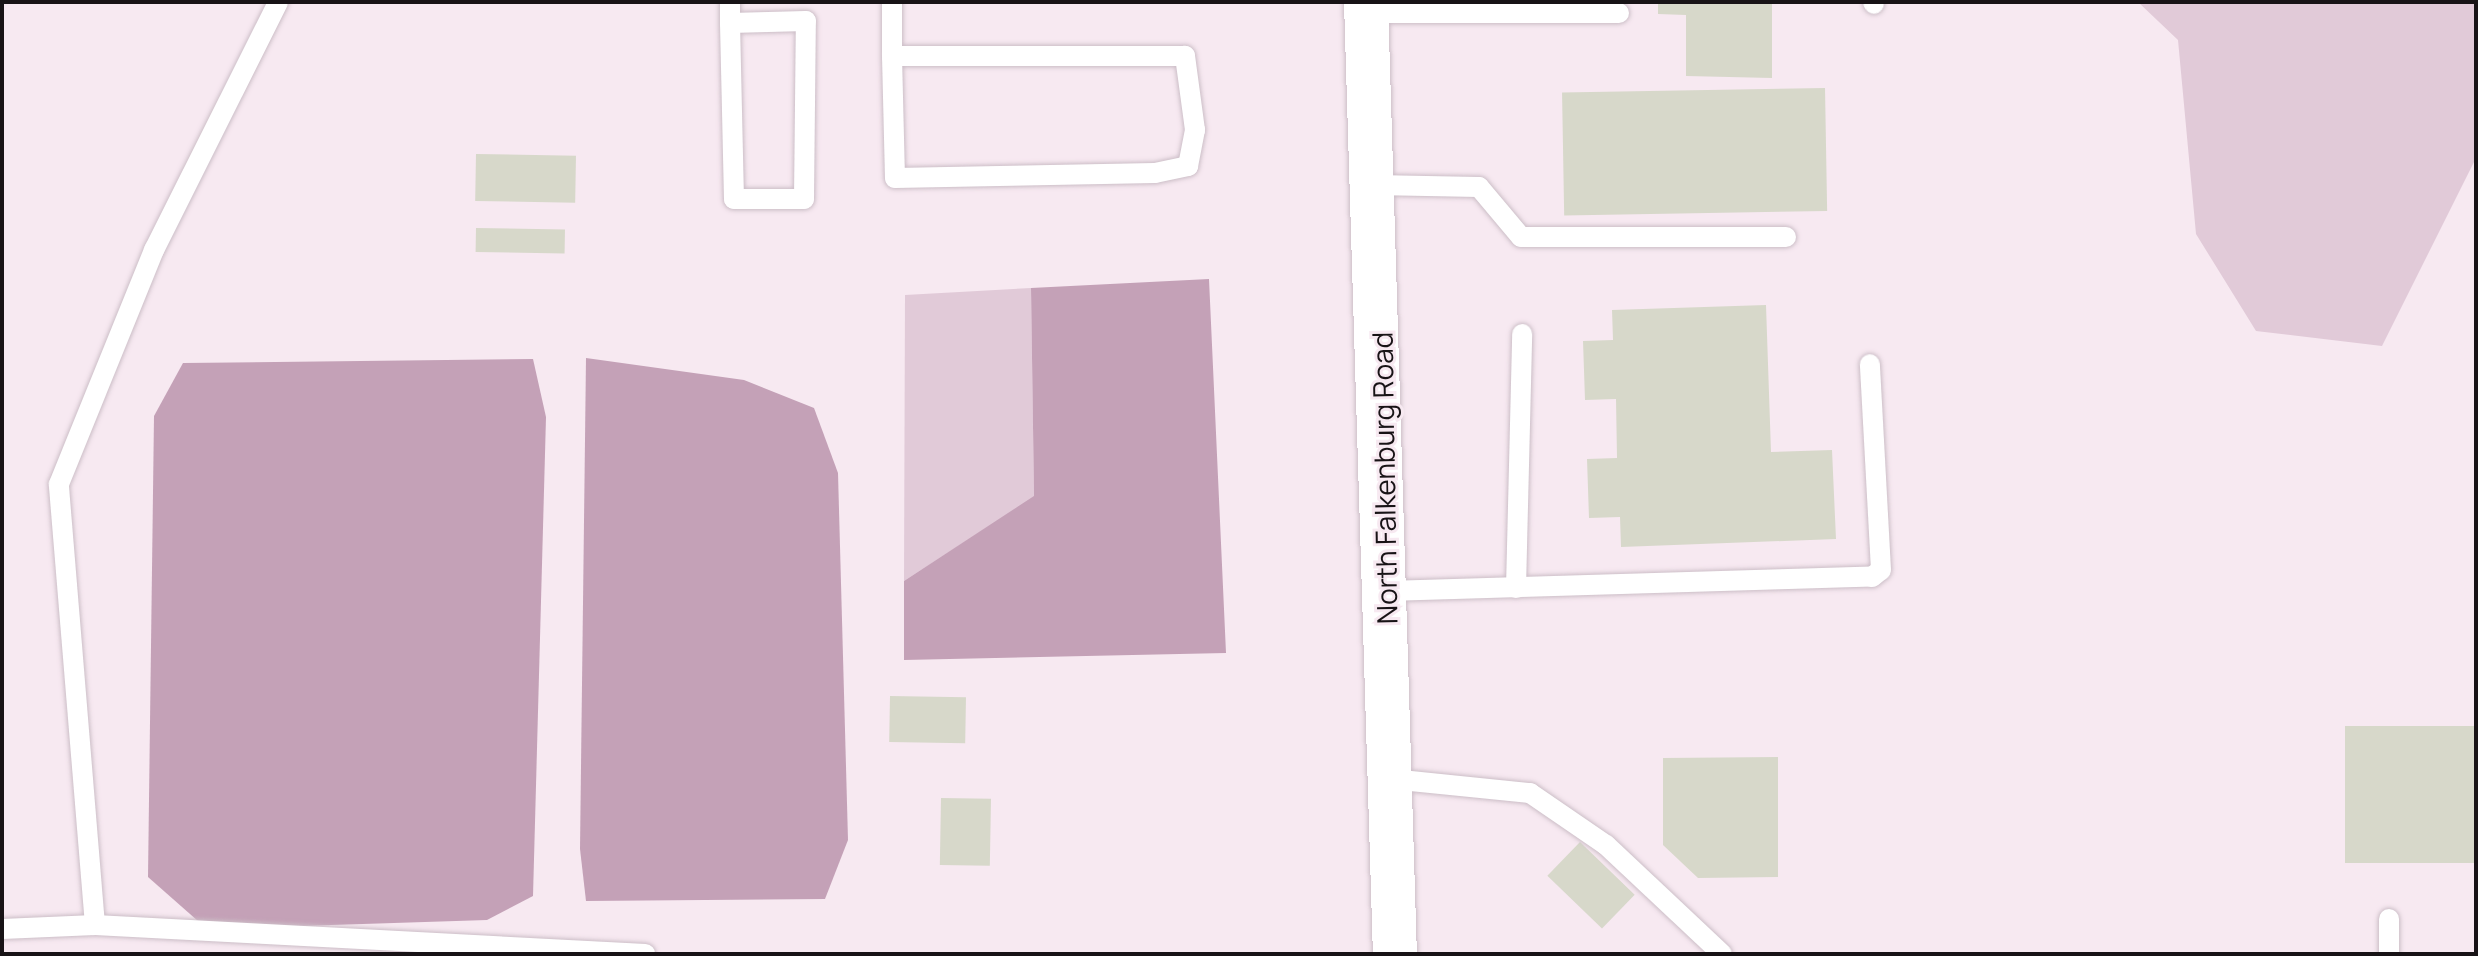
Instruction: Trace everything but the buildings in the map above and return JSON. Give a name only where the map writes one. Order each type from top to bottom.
[{"type":"street","name":"North Falkenburg Road","points":[[1367,8],[1387,591],[1395,954]]},
{"type":"lane","points":[[95,925],[59,484],[154,250],[278,2]]},
{"type":"lane","points":[[892,2],[892,56],[895,178],[1155,173],[1188,166],[1195,130],[1185,56],[892,56]]},
{"type":"lane","points":[[1367,8],[1556,8],[1619,13]]},
{"type":"lane","points":[[730,12],[806,21],[804,199],[734,199],[730,12]]},
{"type":"lane","points":[[1374,185],[1479,187],[1521,237],[1786,237]]},
{"type":"lane","points":[[1516,588],[1522,334]]},
{"type":"lane","points":[[1387,591],[1872,577],[1881,570],[1870,364]]},
{"type":"lane","points":[[1391,779],[1530,793],[1606,845],[1722,954]]},
{"type":"lane","points":[[2389,919],[2389,954]]},
{"type":"lane","points":[[2,929],[95,925],[645,954]]},
{"type":"shaded area","points":[[2138,2],[2476,2],[2476,158],[2382,346],[2256,331],[2196,234],[2178,40]]},
{"type":"shaded area","points":[[1209,279],[1226,653],[904,660],[904,581],[1034,496],[1031,288]]},
{"type":"shaded area","points":[[1031,288],[1034,497],[904,581],[905,295]]},
{"type":"shaded area","points":[[586,358],[744,380],[814,408],[838,473],[848,840],[825,899],[586,901],[580,849]]},
{"type":"shaded area","points":[[533,359],[546,417],[533,896],[487,920],[207,929],[148,877],[154,416],[183,363]]}]
